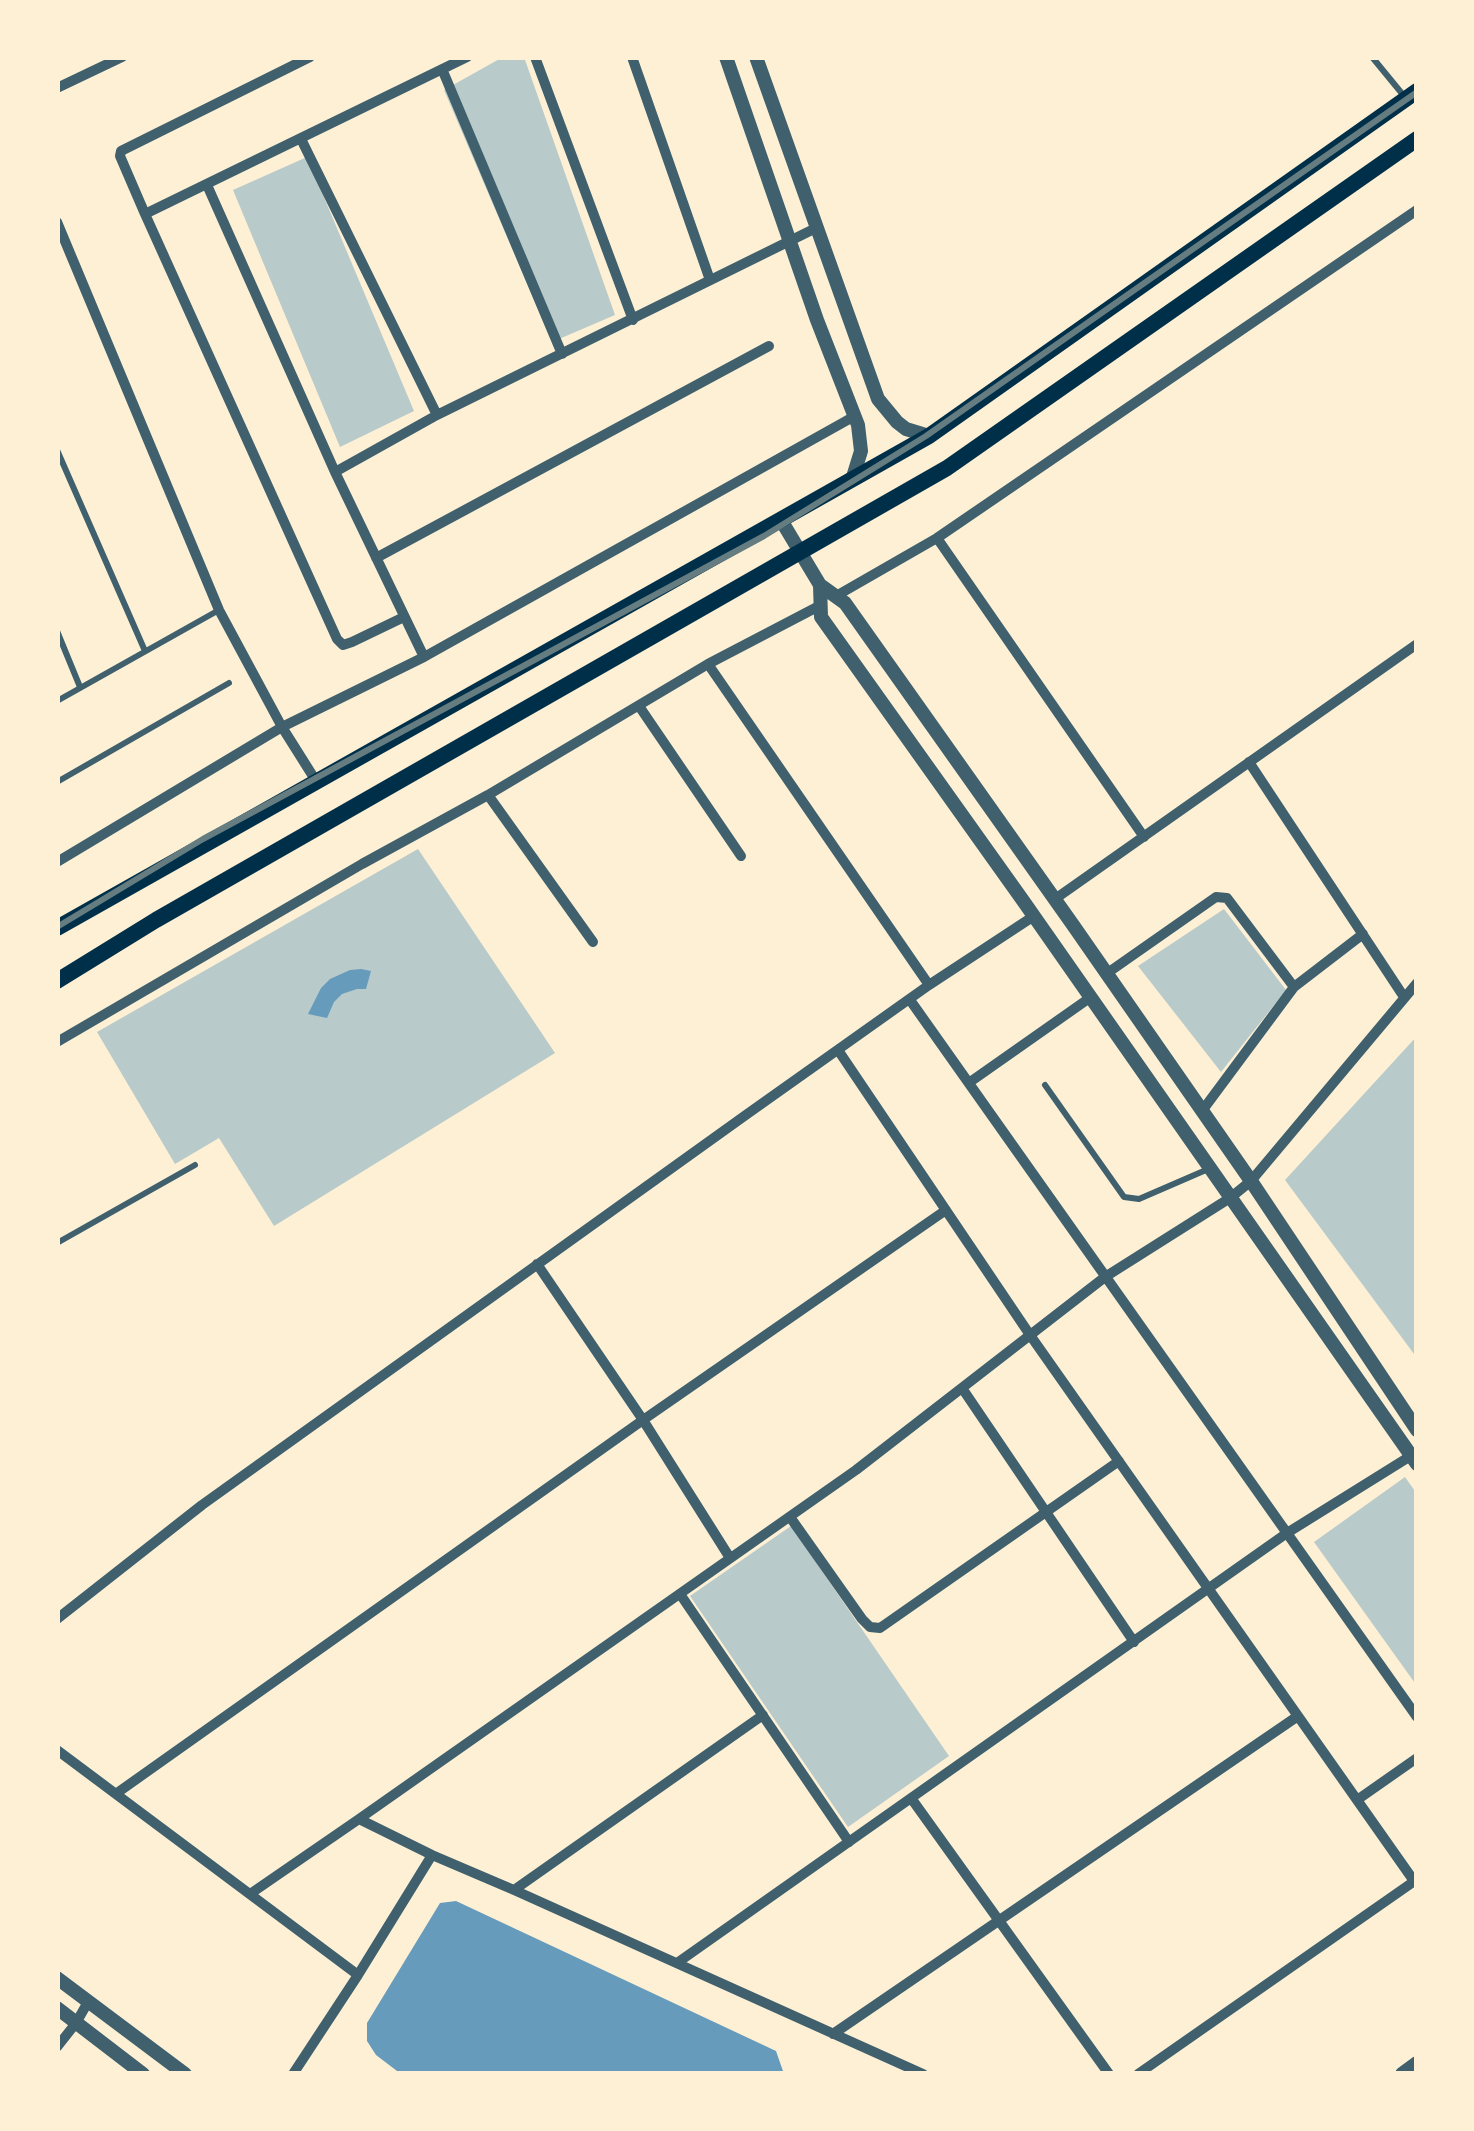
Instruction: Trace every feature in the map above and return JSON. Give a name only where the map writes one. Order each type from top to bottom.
[{"type":"main road","points":[[57,928],[929,436],[1412,95]]},
{"type":"main road","points":[[57,981],[155,920],[947,468],[1417,139]]},
{"type":"street","points":[[57,88],[122,57]]},
{"type":"street","points":[[310,57],[121,151],[120,156],[337,639],[343,645],[404,617]]},
{"type":"street","points":[[145,214],[467,57]]},
{"type":"street","points":[[535,57],[632,320]]},
{"type":"street","points":[[632,57],[710,280]]},
{"type":"street","points":[[726,57],[860,436],[853,477]]},
{"type":"street","points":[[756,57],[878,399],[897,422],[929,436]]},
{"type":"street","points":[[442,69],[562,354]]},
{"type":"street","points":[[301,139],[436,415]]},
{"type":"street","points":[[207,185],[424,657]]},
{"type":"street","points":[[836,596],[937,538],[1417,210]]},
{"type":"street","points":[[57,222],[219,610],[316,781]]},
{"type":"street","points":[[335,472],[436,415],[818,227]]},
{"type":"street","points":[[376,559],[770,346]]},
{"type":"street","points":[[57,862],[282,727],[424,657],[854,417]]},
{"type":"street","points":[[781,520],[818,581],[845,603],[1055,899],[1417,1430]]},
{"type":"street","points":[[937,538],[1144,837]]},
{"type":"street","points":[[677,1963],[1287,1533],[1415,1457],[821,616],[818,581]]},
{"type":"street","points":[[57,1042],[708,664],[821,605]]},
{"type":"street","points":[[1055,899],[1417,644]]},
{"type":"street","points":[[708,664],[929,985]]},
{"type":"street","points":[[639,706],[741,856]]},
{"type":"street","points":[[1249,762],[1404,997]]},
{"type":"street","points":[[488,795],[592,941]]},
{"type":"street","points":[[1106,974],[1216,897],[1227,898],[1294,987]]},
{"type":"street","points":[[57,1619],[202,1505],[929,985],[1034,916]]},
{"type":"street","points":[[1202,1111],[1294,987],[1363,934]]},
{"type":"street","points":[[250,1894],[856,1470],[1105,1277],[1230,1198],[1251,1181],[1417,983]]},
{"type":"street","points":[[970,1082],[1090,997]]},
{"type":"street","points":[[910,1000],[1417,1717]]},
{"type":"street","points":[[838,1050],[1030,1335],[1415,1880],[1138,2074]]},
{"type":"street","points":[[117,1793],[946,1210]]},
{"type":"street","points":[[537,1264],[730,1558]]},
{"type":"street","points":[[962,1388],[1134,1642]]},
{"type":"street","points":[[790,1516],[862,1619],[880,1628],[1119,1461]]},
{"type":"street","points":[[680,1594],[849,1842]]},
{"type":"street","points":[[514,1890],[763,1715]]},
{"type":"street","points":[[833,2034],[1298,1716]]},
{"type":"street","points":[[57,1750],[358,1975]]},
{"type":"street","points":[[1357,1801],[1417,1758]]},
{"type":"street","points":[[911,1798],[1109,2074]]},
{"type":"street","points":[[359,1819],[922,2074]]},
{"type":"street","points":[[292,2074],[432,1856]]},
{"type":"street","points":[[57,1978],[185,2074]]},
{"type":"street","points":[[57,2048],[88,2002]]},
{"type":"street","points":[[57,2008],[142,2074]]},
{"type":"street","points":[[1402,2074],[1417,2063]]},
{"type":"lane","points":[[1372,57],[1412,95]]},
{"type":"lane","points":[[57,450],[146,651]]},
{"type":"lane","points":[[57,701],[219,610]]},
{"type":"lane","points":[[57,631],[80,687]]},
{"type":"lane","points":[[57,782],[229,683]]},
{"type":"lane","points":[[1045,1085],[1124,1197],[1139,1199],[1210,1168]]},
{"type":"lane","points":[[57,1243],[195,1165]]},
{"type":"shaded area","points":[[503,57],[524,57],[615,315],[552,342],[444,90]]},
{"type":"shaded area","points":[[307,157],[414,411],[340,447],[233,190]]},
{"type":"shaded area","points":[[418,849],[555,1053],[274,1226],[219,1138],[175,1164],[97,1032]]},
{"type":"shaded area","points":[[1224,909],[1286,990],[1221,1072],[1138,966]]},
{"type":"shaded area","points":[[1417,1036],[1417,1358],[1285,1180]]},
{"type":"shaded area","points":[[1405,1477],[1417,1494],[1417,1686],[1314,1542]]},
{"type":"shaded area","points":[[791,1526],[949,1756],[848,1827],[690,1596]]},
{"type":"water","points":[[361,969],[371,971],[366,989],[342,994],[327,1018],[308,1014],[330,979]]},
{"type":"water","points":[[456,1901],[776,2051],[784,2074],[401,2074],[376,2055],[367,2041],[367,2023],[440,1903]]},
{"type":"railway","points":[[57,927],[203,839],[764,536],[926,436],[1417,92]]}]
